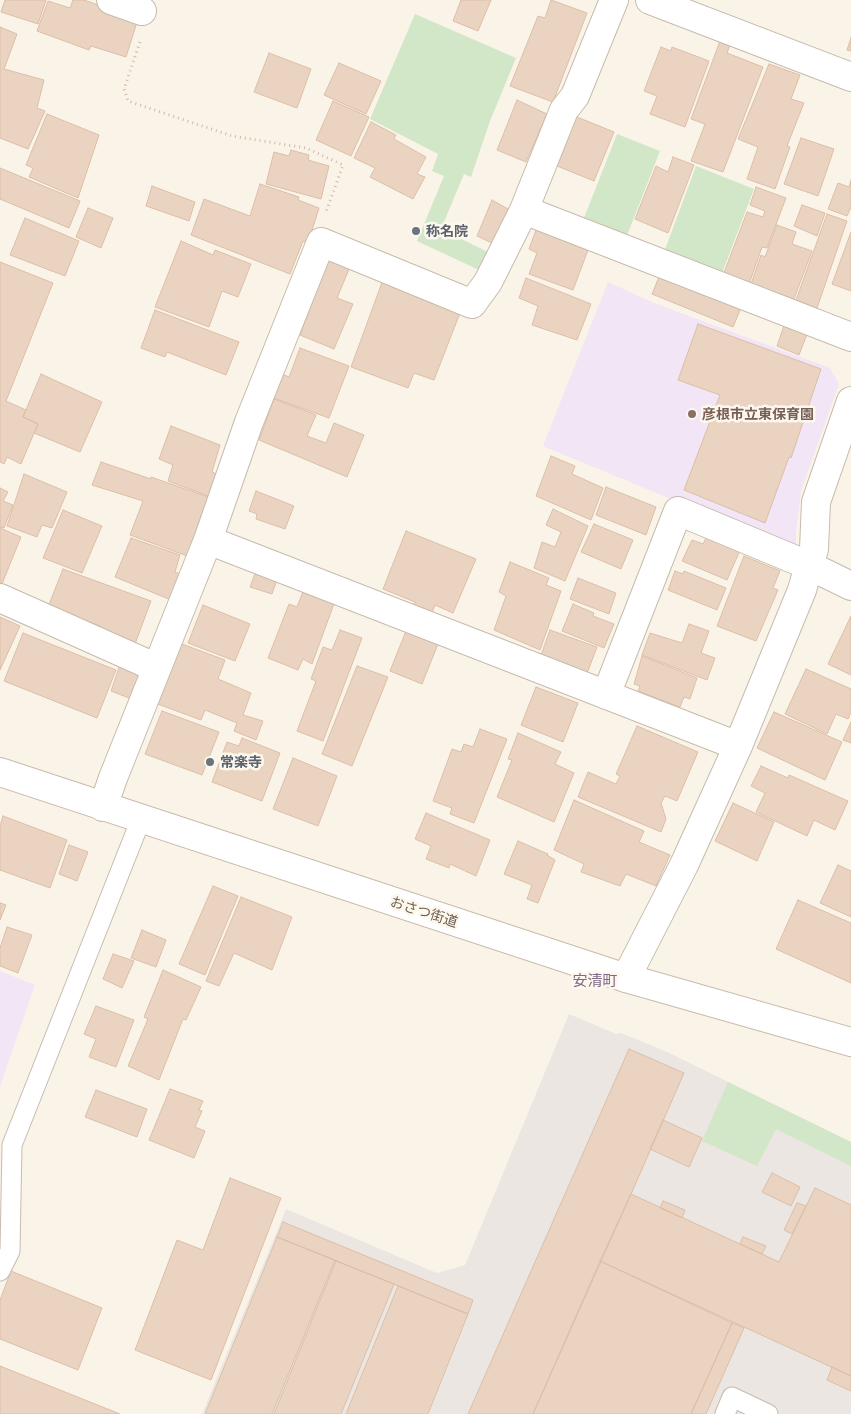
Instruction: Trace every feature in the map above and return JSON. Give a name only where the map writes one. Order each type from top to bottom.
[{"type":"street","points":[[111,0],[142,11]]},
{"type":"street","points":[[103,806],[208,540],[249,422],[321,242],[472,304],[488,282],[524,210],[564,110],[575,96],[614,0]]},
{"type":"street","points":[[650,0],[851,78]]},
{"type":"street","points":[[524,210],[851,337]]},
{"type":"street","points":[[626,978],[684,865],[738,746],[802,590],[814,549],[816,502],[851,401]]},
{"type":"street","points":[[606,695],[678,511],[810,566],[851,586]]},
{"type":"street","points":[[208,540],[738,746]]},
{"type":"street","points":[[0,598],[157,668]]},
{"type":"street","name":"おさつ街道","points":[[0,772],[626,978],[851,1042]]},
{"type":"lane","points":[[0,1272],[10,1251],[12,1145],[141,819]]},
{"type":"lane","points":[[725,1414],[732,1398],[768,1414]]},
{"type":"path","points":[[142,11],[147,23],[124,89],[128,101],[232,136],[306,148],[344,165],[320,228],[321,242]]},
{"type":"shaded area","name":"彦根市立東保育園","points":[[608,282],[654,303],[830,368],[839,384],[801,491],[796,551],[543,446]]},
{"type":"shaded area","points":[[0,971],[35,985],[0,1086]]},
{"type":"shaded area","points":[[569,1014],[616,1034],[621,1033],[663,1050],[851,1142],[851,1414],[202,1414],[286,1209],[437,1273],[465,1265]]},
{"type":"green space","points":[[415,14],[516,58],[490,121],[471,177],[464,174],[441,229],[490,253],[481,271],[417,241],[444,176],[432,171],[438,154],[370,119]]},
{"type":"green space","points":[[617,134],[660,151],[626,238],[582,223]]},
{"type":"green space","points":[[696,166],[754,189],[721,276],[663,255]]},
{"type":"green space","points":[[728,1082],[851,1142],[851,1166],[776,1129],[757,1166],[702,1141]]},
{"type":"building","points":[[5,0],[46,0],[38,24],[1,12]]},
{"type":"building","points":[[73,0],[84,0],[138,19],[126,57],[91,46],[89,50],[37,31],[48,1],[70,8]]},
{"type":"building","points":[[461,0],[491,0],[478,31],[453,21]]},
{"type":"building","points":[[551,0],[587,13],[553,102],[510,86],[538,16],[545,18]]},
{"type":"building","points":[[0,27],[17,34],[4,69],[44,80],[37,108],[45,111],[28,149],[0,138]]},
{"type":"building","points":[[851,38],[851,51],[847,50]]},
{"type":"building","points":[[720,41],[730,45],[727,53],[763,67],[723,172],[691,161],[705,124],[691,119]]},
{"type":"building","points":[[661,47],[671,51],[672,47],[709,61],[685,127],[650,114],[657,96],[644,91]]},
{"type":"building","points":[[269,53],[311,69],[297,108],[254,92]]},
{"type":"building","points":[[339,63],[381,81],[366,114],[324,95]]},
{"type":"building","points":[[769,64],[800,75],[791,99],[804,103],[787,146],[790,147],[775,189],[747,179],[758,147],[738,139]]},
{"type":"building","points":[[517,100],[547,114],[526,162],[497,150]]},
{"type":"building","points":[[333,101],[369,117],[351,156],[316,140]]},
{"type":"building","points":[[47,114],[99,135],[78,198],[29,177],[33,168],[26,165]]},
{"type":"building","points":[[572,115],[614,132],[594,181],[557,166],[566,145],[561,142]]},
{"type":"building","points":[[371,122],[396,135],[394,139],[426,157],[417,174],[425,177],[413,199],[370,177],[375,168],[354,158]]},
{"type":"building","points":[[801,138],[834,149],[818,196],[784,184]]},
{"type":"building","points":[[291,150],[309,155],[308,160],[329,166],[321,199],[266,184],[274,152],[289,156]]},
{"type":"building","points":[[673,157],[694,165],[668,233],[635,219],[656,166],[668,172]]},
{"type":"building","points":[[0,168],[80,201],[69,228],[0,199]]},
{"type":"building","points":[[851,180],[851,207],[847,216],[828,209],[838,183],[849,187]]},
{"type":"building","points":[[260,184],[299,197],[298,200],[319,208],[308,243],[303,241],[290,274],[191,235],[204,199],[250,216]]},
{"type":"building","points":[[152,186],[195,202],[189,221],[146,206]]},
{"type":"building","points":[[756,187],[786,198],[767,248],[762,247],[748,287],[722,278],[747,212],[763,217],[765,211],[750,205]]},
{"type":"building","points":[[492,200],[510,210],[494,244],[477,236]]},
{"type":"building","points":[[802,205],[825,213],[817,236],[794,226]]},
{"type":"building","points":[[88,208],[113,218],[101,248],[76,237]]},
{"type":"building","points":[[827,214],[847,221],[817,308],[796,300]]},
{"type":"building","points":[[25,218],[79,241],[65,276],[10,255]]},
{"type":"building","points":[[777,225],[796,232],[792,244],[812,251],[794,299],[751,284],[761,255],[765,257]]},
{"type":"building","points":[[536,230],[588,250],[573,290],[529,274],[537,253],[529,249]]},
{"type":"building","points":[[851,232],[851,291],[832,284]]},
{"type":"building","points":[[181,241],[213,255],[215,250],[251,264],[238,297],[222,291],[209,327],[155,307]]},
{"type":"building","points":[[326,251],[352,262],[337,298],[353,304],[334,349],[300,335],[316,292],[310,290]]},
{"type":"building","points":[[0,262],[53,283],[6,401],[26,410],[23,417],[38,424],[21,464],[7,457],[4,464],[0,462]]},
{"type":"building","points":[[661,272],[743,303],[733,327],[652,294]]},
{"type":"building","points":[[384,277],[418,291],[416,297],[460,313],[434,380],[414,373],[408,388],[351,367]]},
{"type":"building","points":[[526,278],[591,304],[577,340],[532,325],[538,306],[519,298]]},
{"type":"building","points":[[155,310],[239,342],[226,375],[167,352],[165,357],[141,348]]},
{"type":"building","points":[[786,320],[809,329],[799,355],[777,346]]},
{"type":"building","points":[[698,324],[821,369],[791,458],[789,457],[765,523],[684,490],[720,395],[678,380]]},
{"type":"building","points":[[300,348],[349,366],[329,418],[268,396],[277,372],[289,377]]},
{"type":"building","points":[[41,374],[102,402],[80,452],[34,433],[38,424],[23,417]]},
{"type":"building","points":[[274,399],[316,415],[307,436],[326,443],[334,423],[364,435],[347,477],[259,440]]},
{"type":"building","points":[[171,426],[220,445],[212,472],[219,475],[211,497],[168,481],[173,465],[159,459]]},
{"type":"building","points":[[551,456],[575,466],[572,474],[603,488],[591,520],[536,496]]},
{"type":"building","points":[[101,462],[211,498],[190,557],[130,535],[143,501],[92,485]]},
{"type":"building","points":[[24,474],[67,492],[52,528],[42,525],[37,537],[7,526]]},
{"type":"building","points":[[606,487],[656,507],[646,535],[596,515]]},
{"type":"building","points":[[0,488],[8,492],[3,501],[13,505],[4,528],[0,527]]},
{"type":"building","points":[[256,491],[294,506],[285,529],[256,519],[257,514],[249,511]]},
{"type":"building","points":[[553,509],[588,526],[565,581],[534,568],[542,542],[555,547],[561,532],[546,525]]},
{"type":"building","points":[[63,510],[102,526],[82,573],[43,558]]},
{"type":"building","points":[[594,524],[633,540],[621,569],[581,552]]},
{"type":"building","points":[[0,528],[21,537],[2,584],[0,583]]},
{"type":"building","points":[[406,531],[476,559],[453,613],[435,605],[432,613],[413,606],[415,602],[383,589]]},
{"type":"building","points":[[708,534],[741,548],[727,580],[682,561],[692,540],[703,544]]},
{"type":"building","points":[[131,538],[180,555],[175,572],[180,574],[171,600],[115,577]]},
{"type":"building","points":[[744,556],[780,571],[773,588],[778,590],[756,641],[717,626]]},
{"type":"building","points":[[510,562],[549,578],[546,585],[561,591],[540,650],[494,630],[506,596],[499,592]]},
{"type":"building","points":[[258,566],[279,574],[272,594],[250,587]]},
{"type":"building","points":[[63,569],[151,601],[135,644],[99,632],[100,626],[48,607]]},
{"type":"building","points":[[675,571],[683,574],[684,571],[726,588],[717,610],[668,590]]},
{"type":"building","points":[[578,578],[616,593],[609,614],[570,599]]},
{"type":"building","points":[[304,589],[335,601],[312,664],[303,659],[298,670],[268,658],[289,604],[297,607]]},
{"type":"building","points":[[573,604],[594,613],[593,616],[614,624],[604,648],[562,631]]},
{"type":"building","points":[[203,605],[250,624],[235,661],[188,643]]},
{"type":"building","points":[[851,616],[851,675],[828,664]]},
{"type":"building","points":[[0,617],[20,626],[0,670]]},
{"type":"building","points":[[689,624],[709,631],[701,653],[715,658],[707,680],[642,655],[650,633],[682,643]]},
{"type":"building","points":[[408,626],[440,639],[422,684],[390,671]]},
{"type":"building","points":[[340,630],[362,638],[323,741],[297,731],[316,681],[311,679],[323,647],[332,650]]},
{"type":"building","points":[[550,630],[597,647],[586,676],[540,658]]},
{"type":"building","points":[[23,633],[116,670],[97,718],[4,681]]},
{"type":"building","points":[[174,641],[225,660],[218,679],[251,693],[243,715],[263,721],[256,740],[234,731],[237,723],[205,710],[201,720],[155,703]]},
{"type":"building","points":[[642,656],[697,678],[690,699],[684,697],[680,707],[638,691],[640,686],[634,684]]},
{"type":"building","points":[[122,659],[145,669],[134,700],[111,691]]},
{"type":"building","points":[[357,666],[388,677],[352,766],[322,754]]},
{"type":"building","points":[[806,669],[851,689],[851,712],[848,719],[836,714],[827,734],[785,714]]},
{"type":"building","points":[[536,687],[578,703],[563,742],[521,725]]},
{"type":"building","points":[[162,711],[219,732],[202,775],[145,754]]},
{"type":"building","points":[[774,712],[842,742],[825,780],[757,748]]},
{"type":"building","points":[[851,722],[851,743],[843,740]]},
{"type":"building","points":[[637,726],[698,752],[677,801],[665,796],[661,803],[666,819],[661,832],[578,797],[588,772],[616,784],[620,776],[616,774]]},
{"type":"building","points":[[480,729],[507,739],[474,823],[450,814],[452,808],[433,801],[452,749],[461,752],[464,744],[473,747]]},
{"type":"building","points":[[518,733],[561,752],[555,764],[574,773],[554,822],[497,797],[512,760],[508,759]]},
{"type":"building","points":[[242,738],[280,753],[262,801],[212,782],[227,742],[239,746]]},
{"type":"building","points":[[293,758],[337,776],[318,826],[273,809]]},
{"type":"building","points":[[761,766],[788,778],[789,775],[848,801],[835,830],[814,820],[807,836],[756,812],[765,793],[751,786]]},
{"type":"building","points":[[574,800],[644,831],[639,842],[670,855],[656,886],[626,874],[620,886],[581,872],[584,864],[554,850]]},
{"type":"building","points":[[733,803],[774,822],[757,861],[715,841]]},
{"type":"building","points":[[426,813],[490,840],[476,876],[450,864],[449,868],[426,859],[431,846],[415,839]]},
{"type":"building","points":[[3,816],[67,840],[50,888],[0,870],[0,826]]},
{"type":"building","points":[[518,841],[548,854],[555,860],[538,903],[527,899],[532,885],[504,874]]},
{"type":"building","points":[[69,845],[88,852],[77,881],[59,874]]},
{"type":"building","points":[[838,865],[851,871],[851,917],[820,903]]},
{"type":"building","points":[[213,886],[238,896],[205,975],[179,964]]},
{"type":"building","points":[[241,897],[292,917],[272,970],[234,953],[219,986],[206,981]]},
{"type":"building","points":[[798,900],[851,923],[851,983],[776,949]]},
{"type":"building","points":[[0,903],[6,905],[0,920]]},
{"type":"building","points":[[7,927],[32,935],[18,973],[0,966],[0,948]]},
{"type":"building","points":[[142,930],[166,940],[156,967],[131,958]]},
{"type":"building","points":[[113,954],[134,961],[122,988],[103,979]]},
{"type":"building","points":[[163,970],[201,987],[186,1020],[183,1019],[159,1080],[128,1066],[148,1019],[144,1017]]},
{"type":"building","points":[[96,1006],[134,1020],[116,1067],[89,1057],[96,1039],[84,1034]]},
{"type":"building","points":[[629,1049],[684,1073],[631,1194],[533,1414],[468,1414]]},
{"type":"building","points":[[170,1089],[203,1101],[199,1110],[202,1111],[195,1127],[205,1131],[194,1158],[149,1140]]},
{"type":"building","points":[[96,1090],[147,1109],[137,1137],[85,1117]]},
{"type":"building","points":[[663,1120],[702,1138],[689,1167],[650,1149]]},
{"type":"building","points":[[772,1173],[800,1187],[791,1206],[762,1192]]},
{"type":"building","points":[[230,1178],[281,1198],[211,1380],[135,1350],[177,1240],[203,1250]]},
{"type":"building","points":[[815,1188],[851,1205],[851,1376],[600,1261],[631,1194],[779,1262]]},
{"type":"building","points":[[663,1201],[685,1210],[682,1218],[660,1208]]},
{"type":"building","points":[[797,1203],[806,1206],[792,1234],[784,1230]]},
{"type":"building","points":[[283,1222],[473,1300],[468,1314],[277,1237]]},
{"type":"building","points":[[277,1237],[335,1260],[272,1414],[205,1414]]},
{"type":"building","points":[[743,1237],[766,1246],[762,1254],[740,1244]]},
{"type":"building","points":[[336,1261],[394,1284],[341,1414],[274,1414]]},
{"type":"building","points":[[600,1261],[732,1323],[691,1414],[533,1414]]},
{"type":"building","points":[[11,1271],[102,1308],[78,1370],[0,1339],[0,1300]]},
{"type":"building","points":[[398,1286],[468,1314],[428,1414],[346,1414]]},
{"type":"building","points":[[732,1323],[744,1328],[706,1414],[691,1414]]},
{"type":"building","points":[[0,1366],[120,1414],[0,1414]]},
{"type":"building","points":[[832,1367],[851,1376],[851,1391],[827,1380]]},
{"type":"place","name":"称名院","points":[[416,231]]},
{"type":"place","name":"彦根市立東保育園","points":[[692,414]]},
{"type":"place","name":"常楽寺","points":[[210,762]]},
{"type":"district","name":"安清町","points":[[595,981]]}]
